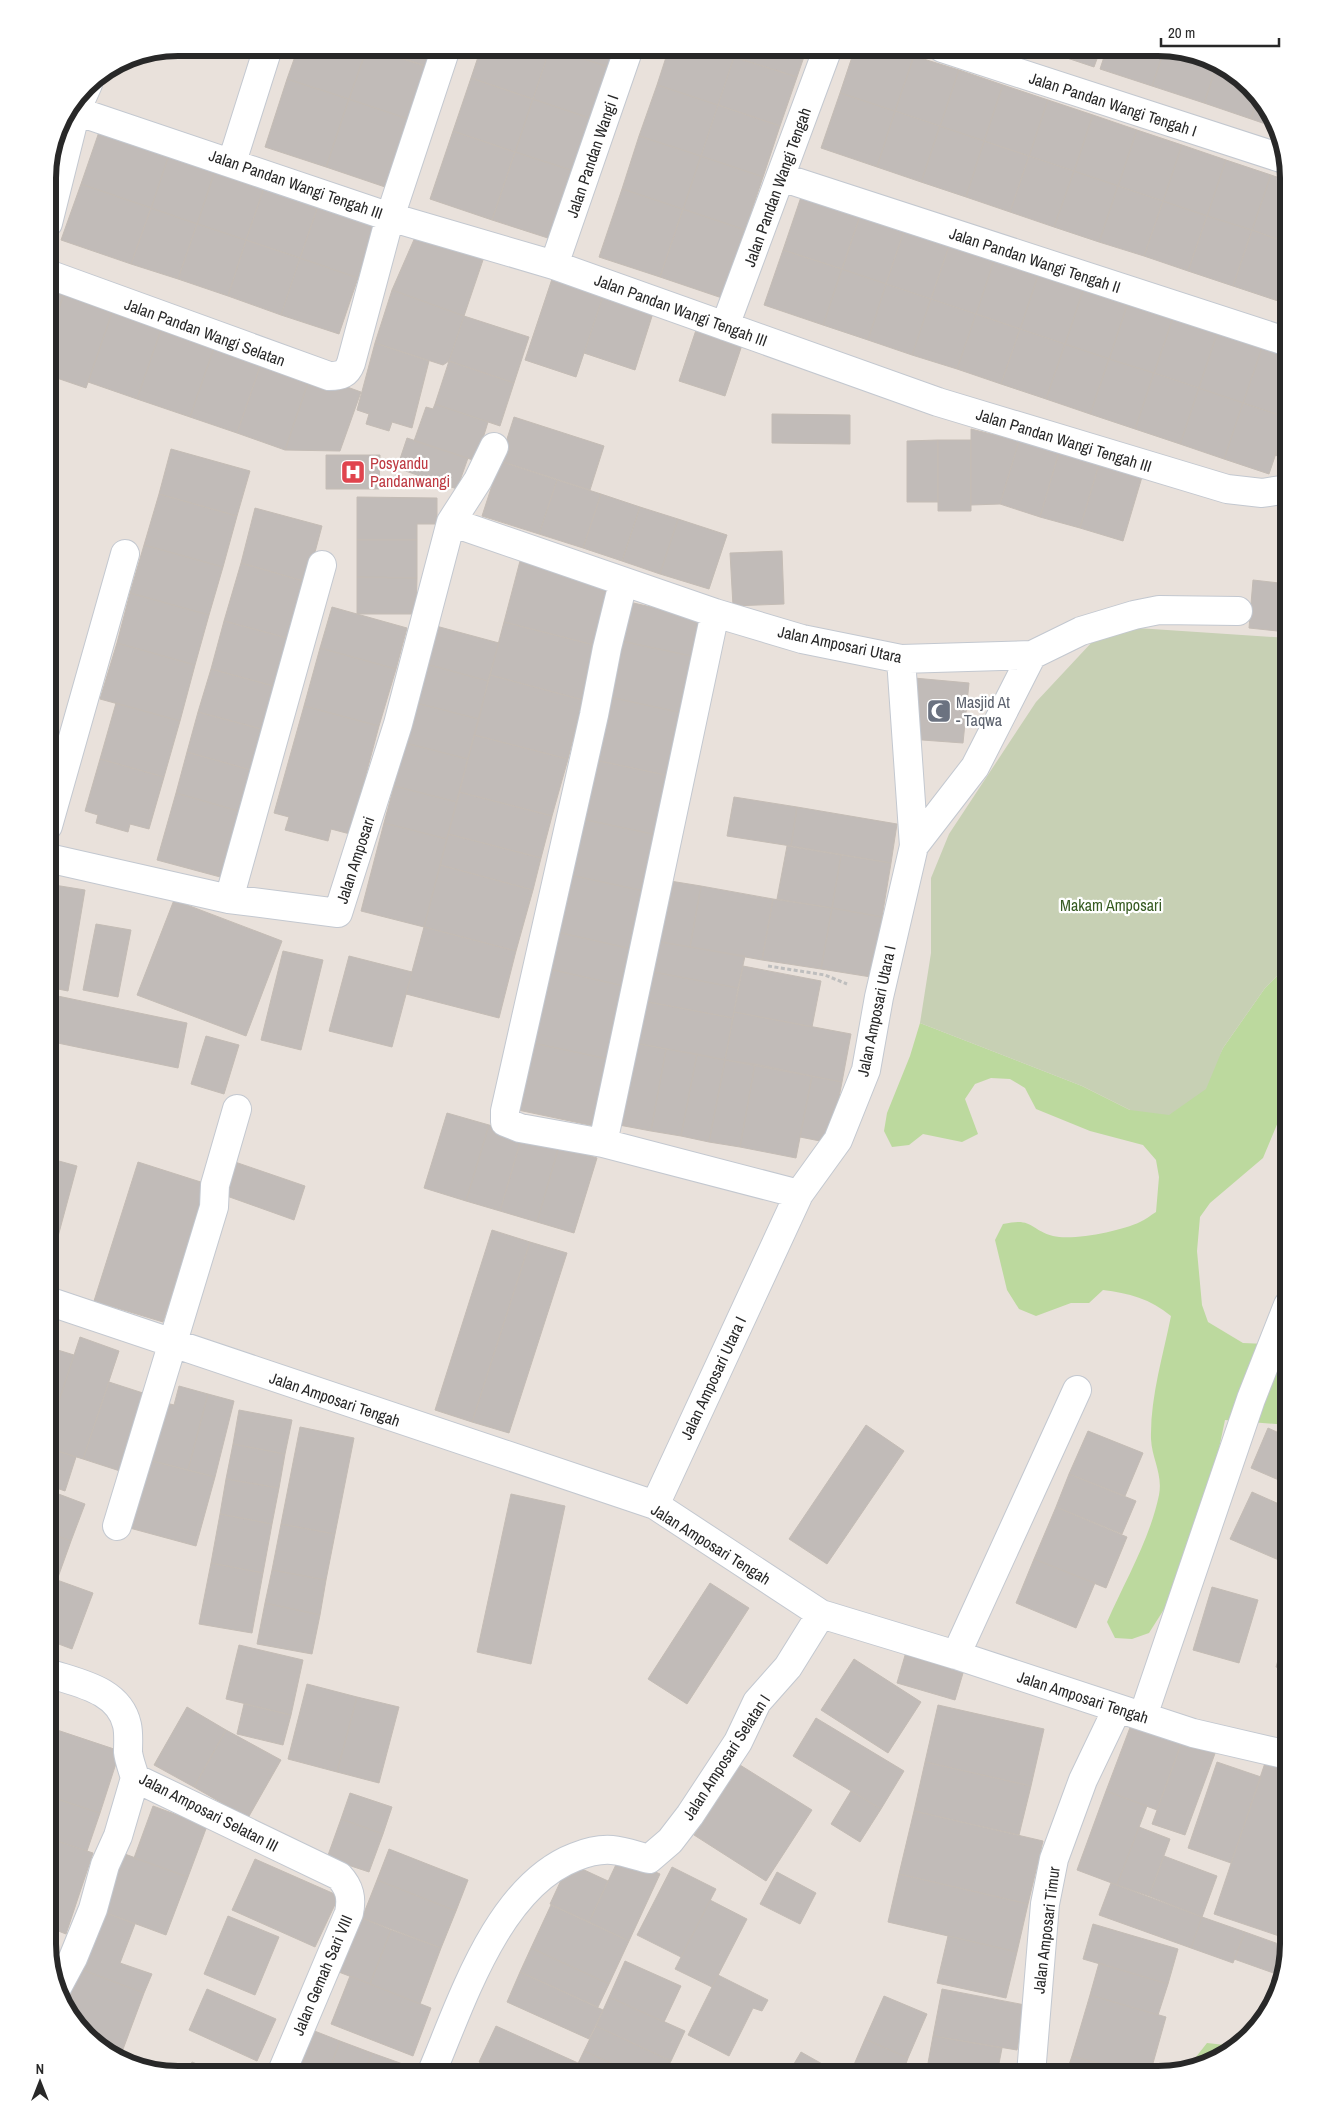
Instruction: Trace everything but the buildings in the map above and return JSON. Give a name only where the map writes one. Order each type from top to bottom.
[{"type":"street","points":[[232,162],[265,56]]},
{"type":"street","points":[[390,217],[443,56]]},
{"type":"street","name":"Jalan Pandan Wangi I","points":[[554,265],[626,56]]},
{"type":"street","name":"Jalan Pandan Wangi Tengah","points":[[725,326],[825,57]]},
{"type":"street","name":"Jalan Pandan Wangi Tengah I","points":[[969,57],[1278,157]]},
{"type":"street","name":"Jalan Pandan Wangi Tengah III","points":[[78,110],[390,217],[554,265],[938,402],[1227,489],[1262,493],[1280,491]]},
{"type":"street","points":[[57,187],[75,114]]},
{"type":"street","name":"Jalan Pandan Wangi Tengah II","points":[[781,177],[1280,339]]},
{"type":"street","name":"Jalan Pandan Wangi Selatan","points":[[57,278],[330,376],[345,373],[351,363],[390,217]]},
{"type":"street","points":[[451,522],[478,480],[494,447]]},
{"type":"street","name":"Jalan Amposari Utara","points":[[451,522],[623,584],[715,613],[802,639],[901,659],[1032,655],[1081,631],[1134,615],[1159,610],[1238,611]]},
{"type":"street","name":"Jalan Amposari","points":[[57,860],[229,899],[338,913],[398,724],[451,522]]},
{"type":"street","points":[[57,795],[125,554]]},
{"type":"street","points":[[229,899],[322,565]]},
{"type":"street","points":[[623,584],[607,648],[594,715],[505,1111],[505,1122],[520,1128],[603,1143],[799,1194]]},
{"type":"street","points":[[603,1143],[715,613]]},
{"type":"street","name":"Jalan Amposari Utara I","points":[[655,1505],[799,1194],[838,1140],[866,1070],[879,997],[914,846],[975,767],[1032,655]]},
{"type":"street","points":[[901,659],[914,846]]},
{"type":"street","points":[[116,1526],[214,1207],[215,1185],[237,1109]]},
{"type":"street","name":"Jalan Amposari Tengah","points":[[56,1304],[655,1505],[821,1614],[956,1655],[1193,1733],[1280,1753]]},
{"type":"street","points":[[1143,1716],[1250,1400],[1280,1325]]},
{"type":"street","points":[[956,1655],[1077,1390]]},
{"type":"street","name":"Jalan Amposari Selatan I","points":[[435,2065],[481,1956],[496,1931],[544,1872],[562,1862],[584,1854],[610,1850],[649,1859],[670,1841],[690,1815],[738,1742],[757,1702],[788,1667],[821,1614]]},
{"type":"street","name":"Jalan Amposari Selatan III","points":[[56,1676],[109,1696],[116,1704],[127,1724],[128,1753],[135,1778],[338,1876]]},
{"type":"street","name":"Jalan Amposari Timur","points":[[1032,2066],[1045,1904],[1054,1859],[1083,1780],[1118,1709]]},
{"type":"street","points":[[62,1979],[73,1958],[93,1909],[105,1865],[118,1836],[135,1778]]},
{"type":"street","name":"Jalan Gemah Sari VIII","points":[[285,2065],[349,1913],[350,1893],[338,1876]]},
{"type":"path","points":[[768,966],[825,975],[879,997]]},
{"type":"green space","name":"Makam Amposari","points":[[1107,626],[1280,637],[1280,973],[1265,988],[1223,1048],[1206,1089],[1169,1115],[1130,1110],[1082,1086],[920,1023],[931,953],[931,878],[949,834],[1036,702]]},
{"type":"green space","points":[[1280,973],[1280,1117],[1263,1158],[1210,1203],[1200,1217],[1197,1251],[1202,1305],[1208,1322],[1243,1343],[1280,1345],[1280,1424],[1225,1420],[1209,1496],[1186,1548],[1168,1603],[1149,1633],[1132,1639],[1115,1638],[1107,1622],[1150,1528],[1159,1495],[1160,1480],[1152,1446],[1151,1424],[1155,1393],[1171,1316],[1147,1301],[1103,1290],[1089,1303],[1071,1303],[1036,1316],[1019,1309],[1007,1290],[995,1240],[1003,1224],[1013,1222],[1026,1223],[1053,1236],[1072,1237],[1109,1232],[1142,1221],[1156,1212],[1159,1177],[1156,1160],[1143,1145],[1090,1131],[1036,1109],[1025,1088],[1010,1079],[991,1078],[975,1084],[965,1099],[978,1134],[962,1142],[923,1134],[909,1145],[892,1147],[884,1131],[887,1113],[910,1056],[920,1023],[1082,1086],[1130,1110],[1215,1064],[1223,1048],[1265,988]]},
{"type":"green space","points":[[1207,2043],[1225,2045],[1212,2053],[1194,2060]]},
{"type":"place","name":"Posyandu Pandanwangi","points":[[353,472]]},
{"type":"place","name":"Masjid At - Taqwa","points":[[939,711]]}]
